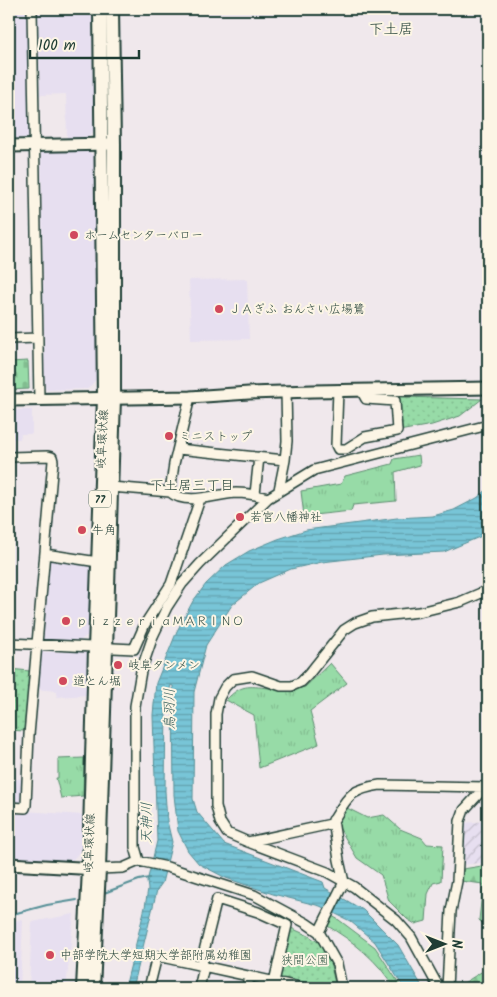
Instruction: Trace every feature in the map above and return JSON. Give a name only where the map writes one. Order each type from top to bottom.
[{"type":"main road","name":"岐阜環状線","points":[[100,9],[108,144]]},
{"type":"main road","name":"岐阜環状線","points":[[93,988],[100,649],[112,487],[109,398],[108,144],[112,9]]},
{"type":"main road","name":"岐阜環状線","points":[[100,649],[98,562],[109,398]]},
{"type":"main road","name":"岐阜環状線","points":[[83,988],[94,869]]},
{"type":"street","points":[[32,9],[39,400]]},
{"type":"street","points":[[9,146],[108,144]]},
{"type":"street","points":[[9,339],[38,338]]},
{"type":"street","points":[[9,400],[190,397],[286,391],[488,388]]},
{"type":"street","points":[[338,390],[336,445],[338,449],[346,449],[365,437],[397,431],[395,401],[366,399],[362,390]]},
{"type":"street","points":[[279,490],[287,440],[286,391]]},
{"type":"street","points":[[170,492],[174,464],[190,397]]},
{"type":"street","points":[[139,861],[135,847],[135,706],[141,671],[153,636],[167,606],[182,584],[268,498],[314,470],[488,426]]},
{"type":"street","points":[[178,449],[285,460]]},
{"type":"street","points":[[9,457],[52,457],[52,486],[29,735],[26,805],[25,808],[9,807]]},
{"type":"street","points":[[255,494],[259,457]]},
{"type":"street","points":[[112,487],[170,492],[174,495],[200,499],[220,495],[255,494],[268,498]]},
{"type":"street","points":[[9,643],[100,649],[134,649],[145,624],[171,584],[200,499]]},
{"type":"street","points":[[45,554],[98,562]]},
{"type":"street","points":[[439,988],[411,937],[396,920],[354,887],[327,872],[227,833],[220,822],[216,806],[216,714],[219,698],[225,687],[233,680],[252,676],[281,686],[292,686],[301,682],[344,630],[355,623],[372,617],[419,612],[460,602],[488,590]]},
{"type":"street","points":[[248,842],[331,824],[342,804],[363,788],[380,785],[486,786]]},
{"type":"street","points":[[447,988],[451,911],[457,881],[460,821],[464,810],[486,786]]},
{"type":"street","points":[[320,929],[344,882],[333,820]]},
{"type":"street","points":[[9,864],[94,869],[123,868],[139,861],[167,867],[254,895],[320,929],[337,964],[342,988]]},
{"type":"street","points":[[199,988],[204,967],[202,959],[217,899],[258,912],[287,925],[274,982]]},
{"type":"street","points":[[149,988],[157,956],[299,988]]},
{"type":"street","points":[[248,976],[248,988]]},
{"type":"shaded area","points":[[9,9],[29,9],[31,134],[28,138],[9,139]]},
{"type":"shaded area","points":[[38,9],[94,9],[95,130],[88,137],[67,138],[66,94],[40,95]]},
{"type":"shaded area","points":[[41,151],[88,151],[96,158],[97,378],[88,389],[46,390],[45,385]]},
{"type":"shaded area","name":"ＪＡぎふ おんさい広場鷺","points":[[247,279],[249,339],[191,340],[189,280]]},
{"type":"shaded area","points":[[9,410],[32,410],[32,434],[21,434],[20,439],[9,439]]},
{"type":"shaded area","points":[[51,558],[91,567],[89,634],[78,642],[43,641],[48,560]]},
{"type":"shaded area","name":"道とん堀","points":[[38,652],[90,652],[89,695],[57,697],[57,691],[35,689]]},
{"type":"shaded area","points":[[9,779],[22,779],[21,804],[9,803]]},
{"type":"shaded area","points":[[9,810],[83,815],[81,850],[71,862],[9,859]]},
{"type":"shaded area","points":[[488,821],[488,862],[461,865],[463,823]]},
{"type":"shaded area","name":"中部学院大学短期大学部附属幼稚園","points":[[74,914],[66,988],[29,988],[32,922]]},
{"type":"shaded area","points":[[21,919],[23,921],[20,988],[9,988],[9,923]]},
{"type":"green space","points":[[28,361],[29,389],[9,390],[9,362]]},
{"type":"green space","points":[[399,397],[482,399],[460,416],[432,425],[399,431]]},
{"type":"green space","points":[[419,455],[420,465],[395,472],[396,501],[353,505],[351,511],[304,516],[301,491],[341,484],[345,476],[392,464],[394,459]]},
{"type":"green space","points":[[330,663],[347,683],[310,711],[319,744],[259,768],[254,715],[226,700],[236,691],[245,687],[305,687]]},
{"type":"green space","points":[[9,669],[30,671],[24,731],[9,730]]},
{"type":"green space","points":[[84,758],[83,796],[61,798],[56,778],[58,778],[58,759]]},
{"type":"green space","points":[[345,807],[367,818],[384,815],[400,829],[422,838],[427,844],[443,845],[441,881],[433,883],[428,894],[426,921],[415,924],[407,919],[389,901],[381,875],[357,858],[337,824]]},
{"type":"green space","points":[[488,865],[488,925],[485,926],[479,920],[483,884],[461,881],[463,869]]},
{"type":"green space","points":[[332,916],[375,947],[402,988],[394,988],[373,960],[346,938],[326,925]]},
{"type":"green space","name":"狭間公園","points":[[291,928],[309,936],[327,948],[336,988],[278,977]]},
{"type":"green space","points":[[488,961],[488,988],[456,988],[486,969]]},
{"type":"water","points":[[488,489],[488,532],[444,552],[383,555],[322,562],[291,569],[259,583],[232,605],[206,645],[194,692],[193,799],[197,812],[224,844],[323,882],[325,888],[363,910],[398,945],[423,988],[404,988],[375,942],[350,921],[320,906],[273,894],[226,878],[199,864],[188,851],[178,831],[174,795],[173,686],[171,685],[166,704],[165,791],[167,821],[172,842],[162,883],[157,890],[133,988],[125,988],[145,907],[148,889],[147,882],[157,841],[153,715],[156,683],[177,631],[193,601],[206,584],[226,565],[249,551],[278,539],[306,530],[397,518],[433,516],[454,510],[477,498]]},
{"type":"waterway","points":[[104,893],[149,878]]},
{"type":"waterway","points":[[9,915],[47,905],[77,900]]},
{"type":"place","name":"ホームセンターバロー","points":[[74,235]]},
{"type":"place","name":"ＪＡぎふ おんさい広場鷺","points":[[219,309]]},
{"type":"place","name":"ミニストップ","points":[[169,436]]},
{"type":"place","name":"若宮八幡神社","points":[[240,517]]},
{"type":"place","name":"牛角","points":[[82,530]]},
{"type":"place","name":"ｐｉｚｚｅｒｉａＭＡＲＩＮＯ","points":[[66,621]]},
{"type":"place","name":"岐阜タンメン","points":[[118,665]]},
{"type":"place","name":"道とん堀","points":[[63,681]]},
{"type":"place","name":"中部学院大学短期大学部附属幼稚園","points":[[50,955]]},
{"type":"district","name":"下土居","points":[[391,29]]},
{"type":"district","name":"下土居三丁目","points":[[192,485]]},
{"type":"water label","name":"鳥羽川","points":[[169,709]]},
{"type":"water label","name":"天神川","points":[[146,823]]}]
